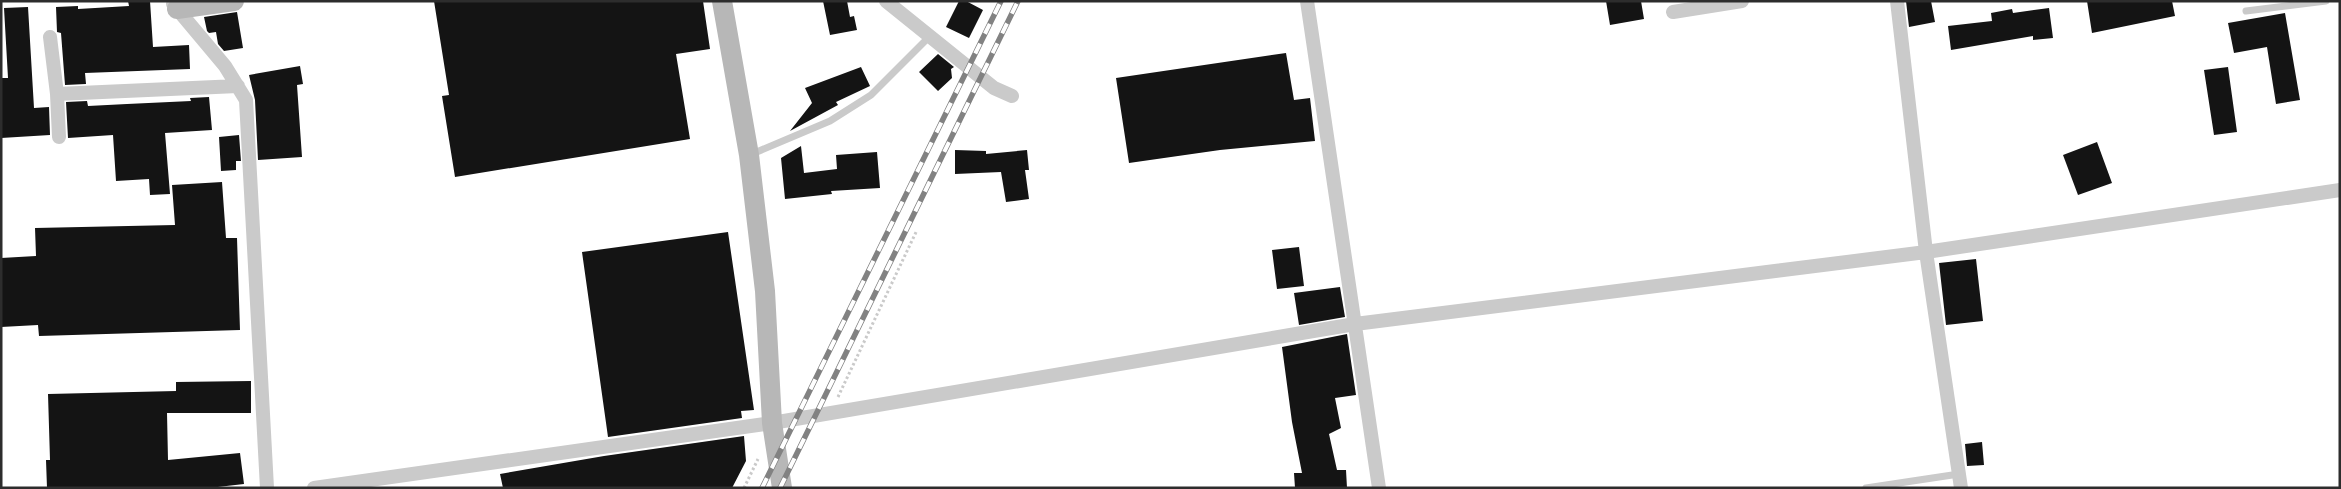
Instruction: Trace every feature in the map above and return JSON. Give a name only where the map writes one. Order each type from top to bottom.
[{"type":"street","points":[[174,5],[234,1]]},
{"type":"street","points":[[722,1],[749,155],[765,291],[772,423],[782,488]]},
{"type":"street","points":[[886,1],[994,88],[1012,96]]},
{"type":"street","points":[[1307,1],[1379,488]]},
{"type":"street","points":[[1673,12],[1742,1]]},
{"type":"street","points":[[1896,1],[1926,252],[1960,481]]},
{"type":"street","points":[[174,5],[225,66],[246,100],[267,488]]},
{"type":"street","points":[[50,37],[57,94],[59,137]]},
{"type":"street","points":[[57,94],[238,86]]},
{"type":"street","points":[[314,488],[348,485],[772,423],[831,411],[1355,324],[1926,252],[2340,190]]},
{"type":"lane","points":[[2246,11],[2326,1]]},
{"type":"lane","points":[[749,155],[830,121],[871,94],[930,36]]},
{"type":"lane","points":[[1866,488],[1960,481]]},
{"type":"path","points":[[831,411],[917,230]]},
{"type":"building","points":[[128,1],[150,1],[153,47],[189,45],[190,69],[85,73],[86,84],[65,85],[61,33],[57,32],[56,7],[78,6],[78,9],[129,6]]},
{"type":"building","points":[[434,1],[703,1],[710,49],[676,54],[690,139],[455,177],[442,96],[449,95]]},
{"type":"building","points":[[823,1],[847,1],[850,17],[854,16],[857,30],[830,35]]},
{"type":"building","points":[[959,1],[966,1],[983,10],[969,38],[946,27]]},
{"type":"building","points":[[1606,1],[1641,1],[1644,19],[1610,25]]},
{"type":"building","points":[[1906,1],[1931,1],[1935,22],[1909,27]]},
{"type":"building","points":[[2087,1],[2172,1],[2175,16],[2092,33]]},
{"type":"building","points":[[28,7],[34,108],[49,107],[50,135],[1,138],[1,78],[8,78],[4,8]]},
{"type":"building","points":[[2049,8],[2053,38],[2033,40],[2033,36],[1951,50],[1948,26],[1992,21],[1991,13],[2012,9],[2013,13]]},
{"type":"building","points":[[237,12],[243,48],[224,51],[218,44],[216,32],[209,33],[207,31],[204,17]]},
{"type":"building","points":[[2285,13],[2300,100],[2276,104],[2267,47],[2234,53],[2228,23]]},
{"type":"building","points":[[1286,53],[1294,100],[1310,98],[1315,141],[1220,150],[1129,163],[1116,78]]},
{"type":"building","points":[[938,54],[954,67],[951,69],[952,78],[938,91],[919,72]]},
{"type":"building","points":[[300,66],[303,84],[297,85],[302,157],[258,160],[255,100],[249,75]]},
{"type":"building","points":[[861,67],[870,86],[836,102],[838,105],[790,131],[812,103],[805,88]]},
{"type":"building","points":[[2228,67],[2237,132],[2214,135],[2204,70]]},
{"type":"building","points":[[209,97],[212,130],[165,133],[170,194],[150,195],[149,179],[116,181],[113,135],[68,138],[66,102],[87,101],[88,106],[191,101],[190,98]]},
{"type":"building","points":[[239,135],[241,161],[236,161],[236,170],[221,171],[219,137]]},
{"type":"building","points":[[2097,142],[2112,183],[2078,195],[2063,155]]},
{"type":"building","points":[[801,146],[804,173],[837,169],[836,155],[877,152],[880,188],[831,191],[832,194],[785,199],[781,158]]},
{"type":"building","points":[[955,150],[986,151],[986,154],[1027,150],[1029,170],[1025,170],[1029,199],[1006,202],[1001,172],[955,174]]},
{"type":"building","points":[[222,182],[226,238],[237,238],[240,330],[39,336],[38,325],[1,327],[1,258],[36,256],[35,228],[175,225],[172,185]]},
{"type":"building","points":[[728,232],[754,410],[741,411],[742,418],[608,437],[582,252]]},
{"type":"building","points":[[1299,247],[1304,286],[1277,289],[1272,250]]},
{"type":"building","points":[[1976,259],[1983,321],[1946,325],[1939,263]]},
{"type":"building","points":[[1340,287],[1345,317],[1299,325],[1294,293]]},
{"type":"building","points":[[1347,334],[1356,395],[1335,398],[1341,428],[1329,434],[1337,470],[1346,470],[1347,488],[1295,488],[1294,473],[1302,473],[1292,422],[1282,347]]},
{"type":"building","points":[[251,381],[251,413],[167,413],[168,460],[240,453],[244,484],[209,488],[47,488],[46,460],[50,460],[48,394],[176,391],[176,382]]},
{"type":"building","points":[[744,436],[746,461],[732,488],[503,488],[500,474],[604,456]]},
{"type":"building","points":[[1982,442],[1984,465],[1967,466],[1965,444]]},
{"type":"railway","points":[[762,488],[1001,1]]},
{"type":"railway","points":[[780,488],[1018,1]]}]
